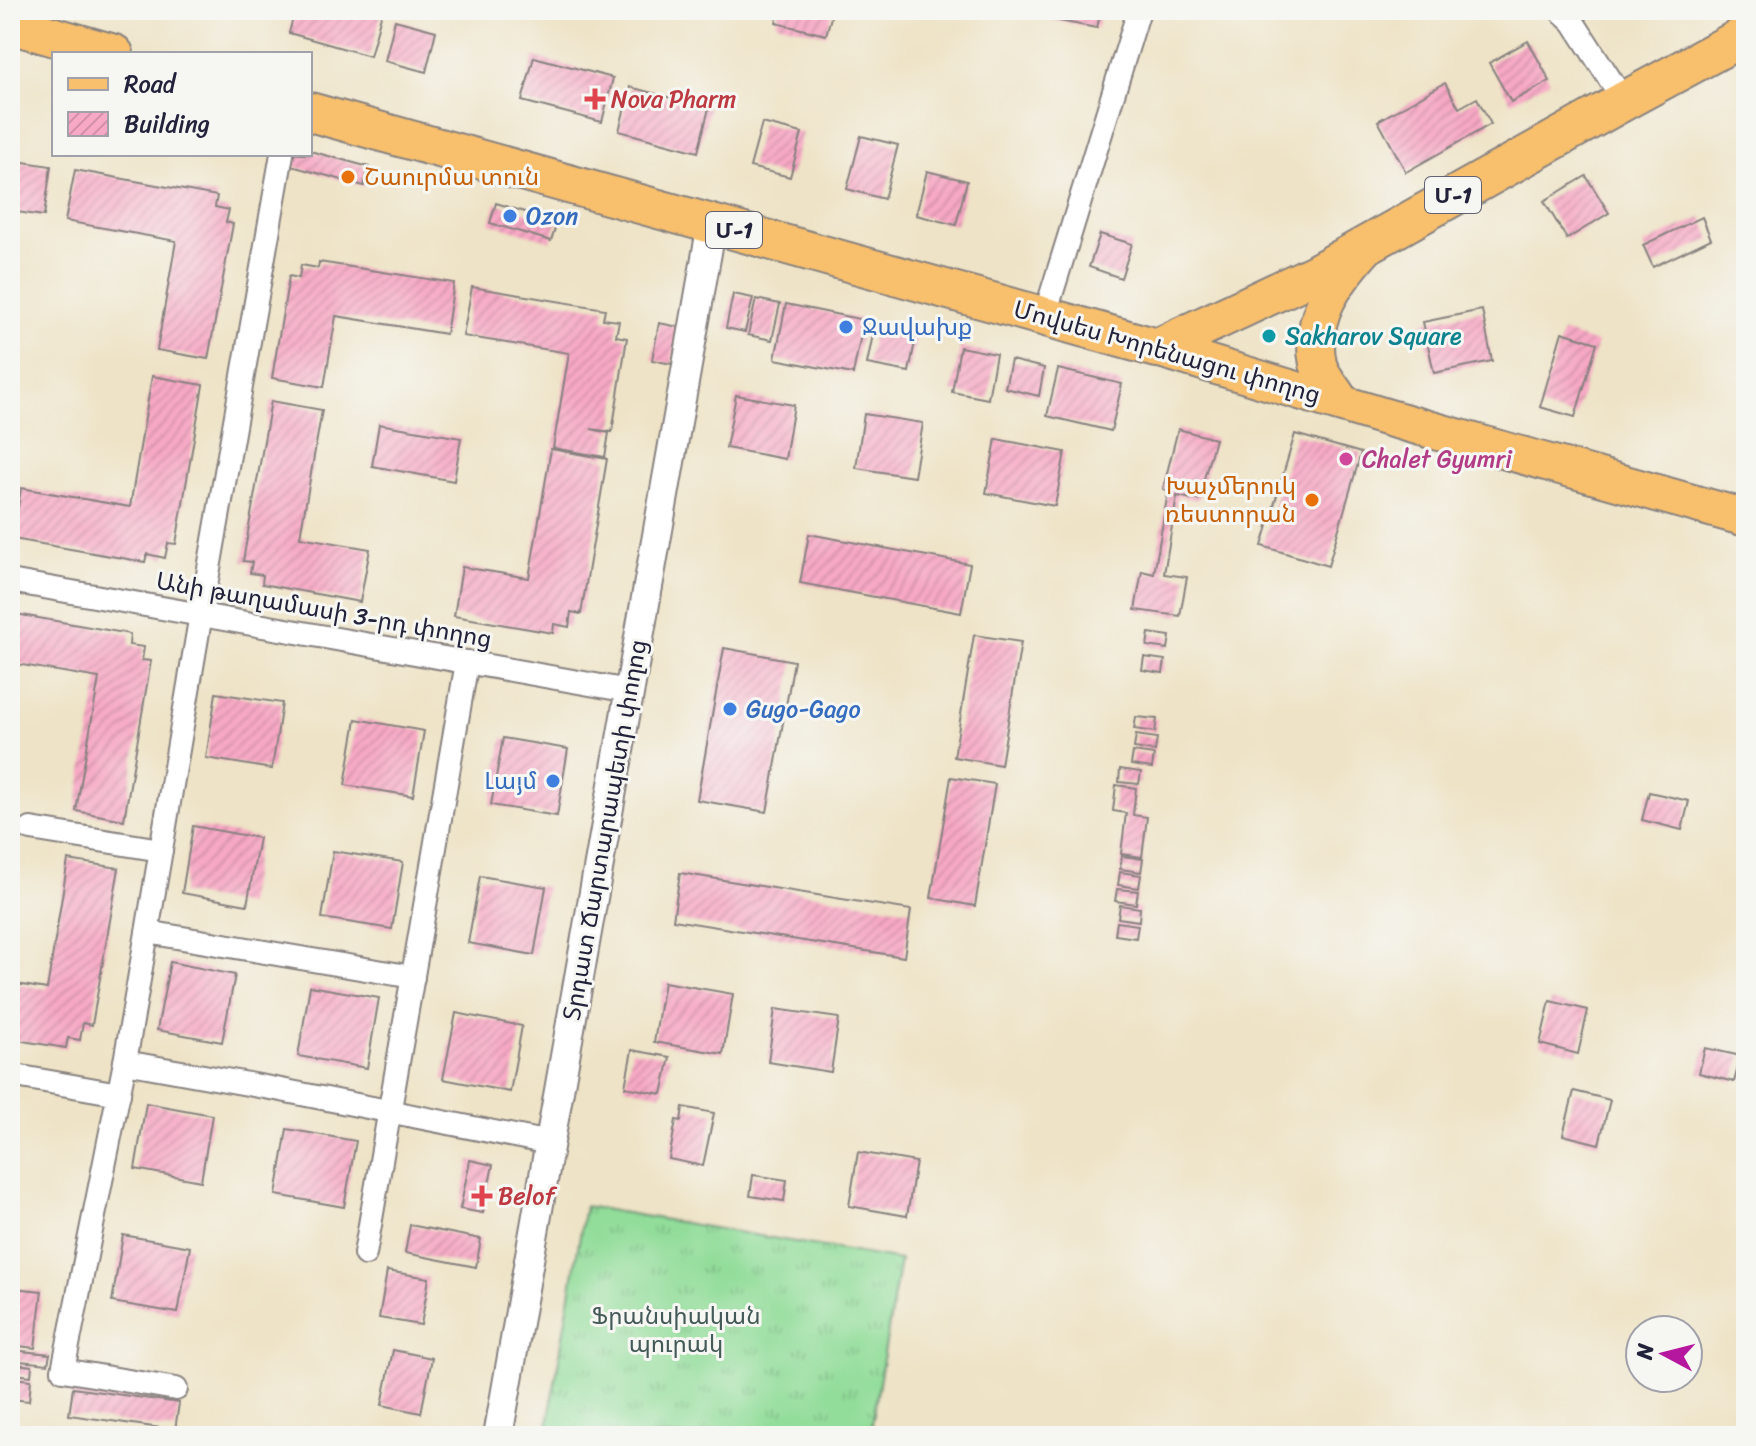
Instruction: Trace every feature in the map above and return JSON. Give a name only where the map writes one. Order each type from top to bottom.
[{"type":"highway","points":[[10,24],[107,52]]},
{"type":"highway","name":"Մ-1","points":[[1157,348],[1313,275],[1746,35]]},
{"type":"highway","name":"Մովսես Խորենացու փողոց","points":[[312,113],[1157,348]]},
{"type":"main road","points":[[1340,401],[1318,366],[1316,327],[1335,282],[1371,241]]},
{"type":"main road","name":"Մովսես Խորենացու փողոց","points":[[1157,348],[1389,418],[1746,518]]},
{"type":"street","points":[[1044,318],[1139,10]]},
{"type":"street","points":[[1560,10],[1573,22],[1624,101]]},
{"type":"street","points":[[176,1389],[63,1370],[125,1062],[282,156]]},
{"type":"street","name":"Տրդատ Ճարտարապետի փողոց","points":[[498,1436],[712,224]]},
{"type":"street","name":"Անի թաղամասի 3-րդ փողոց","points":[[10,581],[629,691]]},
{"type":"street","points":[[365,1254],[467,662]]},
{"type":"street","points":[[31,829],[161,850]]},
{"type":"street","points":[[147,932],[413,977]]},
{"type":"street","points":[[125,1062],[550,1143]]},
{"type":"street","points":[[10,1075],[119,1094]]},
{"type":"green space","name":"Ֆրանսիական պուրակ","points":[[585,1206],[900,1260],[870,1436],[546,1436]]},
{"type":"building","points":[[227,10],[267,10],[266,18]]},
{"type":"building","points":[[295,10],[382,12],[370,56],[289,33]]},
{"type":"building","points":[[779,10],[833,10],[826,35],[776,23]]},
{"type":"building","points":[[1033,10],[1101,10],[1097,28],[1032,16]]},
{"type":"building","points":[[395,20],[436,31],[426,72],[385,61]]},
{"type":"building","points":[[1528,41],[1550,81],[1511,102],[1489,63]]},
{"type":"building","points":[[534,57],[613,78],[602,122],[522,101]]},
{"type":"building","points":[[1445,83],[1459,108],[1477,98],[1491,124],[1406,172],[1378,121]]},
{"type":"building","points":[[630,87],[709,108],[698,152],[619,131]]},
{"type":"building","points":[[762,123],[802,133],[790,177],[750,167]]},
{"type":"building","points":[[861,136],[898,145],[884,199],[847,189]]},
{"type":"building","name":"Շաուրմա տուն","points":[[312,152],[369,167],[364,186],[288,165],[290,156],[312,156]]},
{"type":"building","points":[[10,160],[51,166],[44,216],[10,211]]},
{"type":"building","points":[[75,170],[217,196],[215,207],[229,210],[226,222],[233,224],[208,359],[157,350],[176,241],[65,221]]},
{"type":"building","points":[[927,171],[967,181],[956,225],[916,215]]},
{"type":"building","points":[[1586,176],[1609,213],[1567,239],[1544,201]]},
{"type":"building","points":[[496,203],[557,222],[551,241],[490,223]]},
{"type":"building","points":[[1702,217],[1711,239],[1653,267],[1643,245]]},
{"type":"building","points":[[1100,234],[1132,244],[1121,278],[1089,267]]},
{"type":"building","points":[[319,262],[454,283],[446,334],[336,316],[324,387],[272,378],[289,276],[299,278],[301,265],[318,268]]},
{"type":"building","points":[[472,287],[605,309],[603,319],[619,321],[616,336],[627,338],[612,432],[591,429],[609,433],[605,457],[553,448],[569,353],[463,336]]},
{"type":"building","points":[[733,294],[753,298],[745,332],[726,328]]},
{"type":"building","points":[[756,299],[780,304],[772,340],[748,335]]},
{"type":"building","points":[[786,304],[864,320],[853,374],[775,359]]},
{"type":"building","points":[[1482,310],[1492,361],[1434,373],[1423,322]]},
{"type":"building","points":[[659,323],[679,327],[672,364],[652,360]]},
{"type":"building","points":[[874,329],[916,337],[909,372],[867,364]]},
{"type":"building","points":[[1562,332],[1597,343],[1575,417],[1540,407]]},
{"type":"building","points":[[960,347],[996,354],[988,399],[952,392]]},
{"type":"building","points":[[1011,360],[1044,368],[1039,396],[1005,388]]},
{"type":"building","points":[[1058,369],[1122,384],[1111,431],[1047,416]]},
{"type":"building","points":[[152,376],[203,385],[176,544],[168,543],[165,558],[147,554],[145,562],[13,539],[21,488],[130,507]]},
{"type":"building","points":[[736,395],[794,405],[785,459],[726,448]]},
{"type":"building","points":[[271,401],[322,410],[300,537],[370,549],[360,602],[262,584],[263,575],[250,573],[252,562],[243,561]]},
{"type":"building","points":[[864,414],[923,423],[914,477],[856,468]]},
{"type":"building","points":[[379,424],[461,438],[454,481],[372,466]]},
{"type":"building","points":[[1178,429],[1215,439],[1198,500],[1177,496],[1164,574],[1187,577],[1180,616],[1135,610],[1142,571],[1154,574],[1168,492],[1163,489]]},
{"type":"building","name":"Խաչմերուկ ռեստորան","points":[[1295,434],[1361,453],[1328,566],[1262,546]]},
{"type":"building","points":[[996,439],[1065,452],[1055,506],[986,493]]},
{"type":"building","points":[[551,449],[607,459],[581,614],[571,612],[569,627],[554,624],[553,633],[454,616],[462,567],[529,578]]},
{"type":"building","points":[[809,534],[970,564],[961,613],[800,583]]},
{"type":"building","points":[[10,613],[130,634],[129,645],[144,647],[142,660],[151,661],[124,820],[76,811],[99,678],[10,663]]},
{"type":"building","points":[[1149,633],[1170,636],[1168,649],[1147,646]]},
{"type":"building","points":[[974,635],[1021,642],[1001,765],[954,757]]},
{"type":"building","points":[[724,648],[794,661],[767,812],[697,800]]},
{"type":"building","points":[[1144,657],[1165,660],[1163,673],[1142,670]]},
{"type":"building","points":[[216,693],[282,703],[272,769],[206,758]]},
{"type":"building","points":[[1136,717],[1157,719],[1155,732],[1134,729]]},
{"type":"building","points":[[356,719],[424,731],[413,796],[345,785]]},
{"type":"building","points":[[1136,735],[1157,738],[1155,751],[1134,748]]},
{"type":"building","points":[[503,738],[568,749],[557,816],[491,805]]},
{"type":"building","points":[[1133,752],[1154,755],[1152,768],[1131,765]]},
{"type":"building","points":[[1120,769],[1141,772],[1139,784],[1119,782]]},
{"type":"building","points":[[951,777],[995,784],[975,906],[931,898]]},
{"type":"building","points":[[1116,785],[1136,788],[1133,815],[1147,817],[1142,857],[1121,854],[1126,813],[1113,811]]},
{"type":"building","points":[[1649,792],[1689,801],[1682,830],[1642,820]]},
{"type":"building","points":[[193,826],[259,838],[247,905],[182,893]]},
{"type":"building","points":[[333,851],[403,862],[392,929],[322,918]]},
{"type":"building","points":[[1122,856],[1143,859],[1141,872],[1120,869]]},
{"type":"building","points":[[68,860],[119,868],[92,1025],[83,1023],[80,1040],[68,1038],[66,1048],[10,1039],[10,983],[47,989]]},
{"type":"building","points":[[1120,872],[1141,875],[1139,888],[1118,885]]},
{"type":"building","points":[[680,873],[911,910],[904,957],[673,920]]},
{"type":"building","points":[[480,876],[546,887],[534,955],[468,943]]},
{"type":"building","points":[[1117,889],[1138,891],[1136,904],[1115,901]]},
{"type":"building","points":[[1120,905],[1140,908],[1139,921],[1118,918]]},
{"type":"building","points":[[1117,922],[1138,925],[1136,938],[1115,935]]},
{"type":"building","points":[[170,962],[235,975],[222,1042],[157,1030]]},
{"type":"building","points":[[664,982],[733,994],[723,1054],[654,1042]]},
{"type":"building","points":[[310,986],[379,998],[367,1068],[298,1056]]},
{"type":"building","points":[[1550,1001],[1588,1010],[1578,1054],[1540,1044]]},
{"type":"building","points":[[775,1009],[839,1018],[831,1072],[768,1062]]},
{"type":"building","points":[[456,1013],[522,1026],[510,1092],[443,1079]]},
{"type":"building","points":[[1705,1048],[1741,1056],[1734,1082],[1699,1073]]},
{"type":"building","points":[[632,1050],[670,1057],[662,1094],[625,1087]]},
{"type":"building","points":[[1574,1091],[1610,1100],[1599,1144],[1563,1135]]},
{"type":"building","points":[[146,1103],[212,1115],[201,1181],[135,1169]]},
{"type":"building","points":[[683,1107],[714,1113],[703,1166],[669,1159],[676,1120],[681,1121]]},
{"type":"building","points":[[287,1129],[356,1141],[344,1207],[276,1195]]},
{"type":"building","points":[[858,1152],[916,1162],[907,1216],[849,1206]]},
{"type":"building","points":[[470,1160],[493,1165],[483,1213],[460,1209]]},
{"type":"building","points":[[753,1175],[787,1180],[784,1201],[750,1196]]},
{"type":"building","points":[[410,1225],[481,1239],[476,1267],[405,1253]]},
{"type":"building","points":[[123,1235],[190,1247],[178,1313],[112,1302]]},
{"type":"building","points":[[387,1271],[429,1278],[421,1325],[379,1318]]},
{"type":"building","points":[[13,1288],[42,1291],[35,1348],[10,1345]]},
{"type":"building","points":[[11,1350],[50,1354],[48,1364],[10,1360]]},
{"type":"building","points":[[393,1350],[432,1358],[421,1413],[382,1405]]},
{"type":"building","points":[[15,1364],[32,1366],[31,1376],[14,1374]]},
{"type":"building","points":[[12,1378],[31,1380],[29,1401],[10,1399]]},
{"type":"building","points":[[73,1388],[179,1403],[175,1430],[69,1415]]},
{"type":"place","name":"Nova Pharm","points":[[595,99]]},
{"type":"place","name":"Շաուրմա տուն","points":[[348,177]]},
{"type":"place","name":"Ozon","points":[[510,216]]},
{"type":"place","name":"Ջավախք","points":[[846,327]]},
{"type":"place","name":"Sakharov Square","points":[[1269,336]]},
{"type":"place","name":"Chalet Gyumri","points":[[1346,459]]},
{"type":"place","name":"Խաչմերուկ ռեստորան","points":[[1312,500]]},
{"type":"place","name":"Gugo-Gago","points":[[730,709]]},
{"type":"place","name":"Լայմ","points":[[553,781]]},
{"type":"place","name":"Belof","points":[[482,1196]]}]
